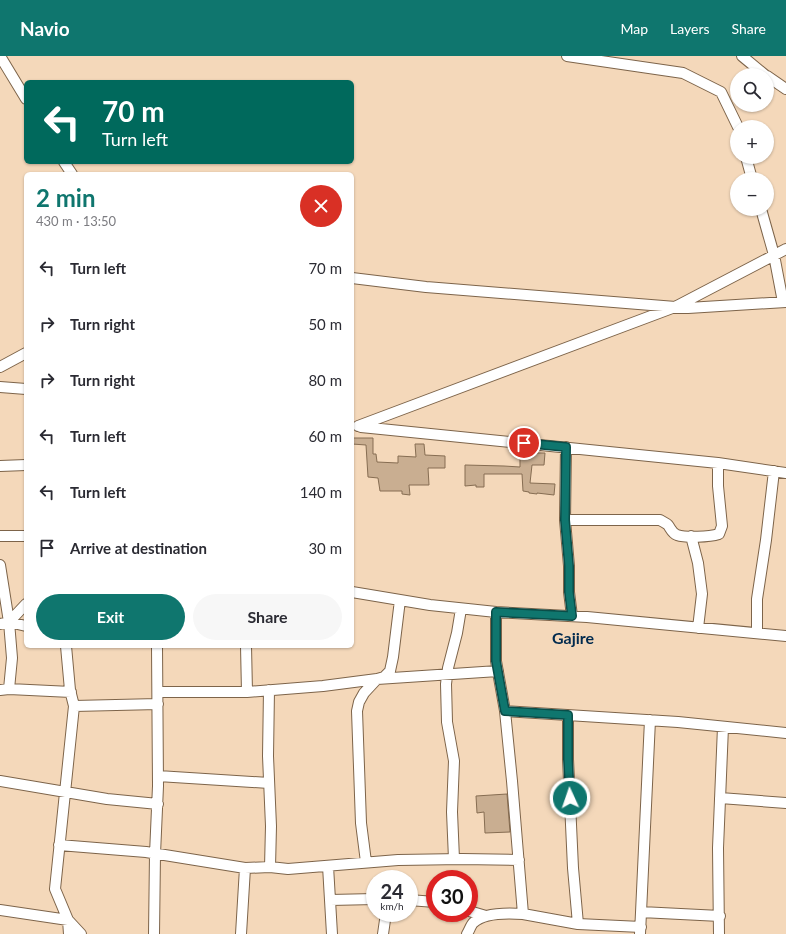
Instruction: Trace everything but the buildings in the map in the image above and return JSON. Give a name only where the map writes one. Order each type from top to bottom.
[{"type":"street","points":[[0,56],[24,96]]},
{"type":"street","points":[[567,56],[683,73],[721,92],[735,120]]},
{"type":"street","points":[[742,56],[756,68]]},
{"type":"street","points":[[774,81],[786,89]]},
{"type":"street","points":[[354,278],[434,287],[688,308],[784,302],[774,255],[763,216]]},
{"type":"street","points":[[355,426],[675,307],[786,249]]},
{"type":"street","points":[[0,367],[24,354]]},
{"type":"street","points":[[0,387],[24,389]]},
{"type":"street","points":[[355,426],[718,463],[786,473]]},
{"type":"street","points":[[566,447],[565,520],[569,566],[569,592],[572,616]]},
{"type":"street","points":[[565,520],[660,520],[668,524],[672,531],[677,535],[713,536],[719,534],[722,526],[718,486],[718,463]]},
{"type":"street","points":[[0,466],[24,465]]},
{"type":"street","points":[[758,633],[757,599],[774,471]]},
{"type":"street","points":[[0,536],[24,536]]},
{"type":"street","points":[[692,536],[698,563],[702,594],[698,628]]},
{"type":"street","points":[[0,565],[4,623],[12,658],[5,690],[71,692]]},
{"type":"street","points":[[354,592],[400,600],[496,612],[572,616],[786,636]]},
{"type":"street","points":[[366,862],[361,823],[357,718],[359,702],[377,679],[384,677],[390,671],[400,600]]},
{"type":"street","points":[[4,623],[24,606]]},
{"type":"street","points":[[454,859],[452,812],[454,761],[447,722],[446,684],[461,608]]},
{"type":"street","points":[[496,612],[496,661],[505,711],[523,914]]},
{"type":"street","points":[[4,623],[24,626]]},
{"type":"street","points":[[66,648],[74,706],[56,889],[68,920],[69,934]]},
{"type":"street","points":[[154,934],[155,854],[158,804],[158,648]]},
{"type":"street","points":[[246,648],[246,692]]},
{"type":"street","points":[[158,692],[246,692],[323,686],[377,679],[498,671]]},
{"type":"street","points":[[268,690],[269,783],[272,826],[270,867]]},
{"type":"street","points":[[74,706],[158,704]]},
{"type":"street","points":[[505,711],[650,720],[786,733]]},
{"type":"street","points":[[568,715],[568,759],[573,868],[578,924]]},
{"type":"street","points":[[467,934],[473,923],[486,916],[505,912],[578,924],[640,931],[650,720]]},
{"type":"street","points":[[719,934],[720,916],[718,848],[723,727]]},
{"type":"street","points":[[158,776],[269,783]]},
{"type":"street","points":[[0,781],[66,792],[158,804]]},
{"type":"street","points":[[720,798],[786,803]]},
{"type":"street","points":[[60,845],[155,854],[245,868],[270,867],[288,869],[398,860],[518,860]]},
{"type":"street","points":[[328,866],[332,934]]},
{"type":"street","points":[[241,934],[245,868]]},
{"type":"street","points":[[330,900],[366,899]]},
{"type":"street","points":[[0,910],[68,920],[81,934]]},
{"type":"street","points":[[641,912],[720,916]]},
{"type":"street","points":[[478,914],[486,916]]},
{"type":"street","points":[[383,934],[385,922]]},
{"type":"district","name":"Gajire","points":[[573,637]]},
{"type":"route","points":[[524,443],[566,447],[565,520],[569,566],[569,592],[572,616],[496,612],[496,661],[505,711],[568,715],[570,798]]}]
